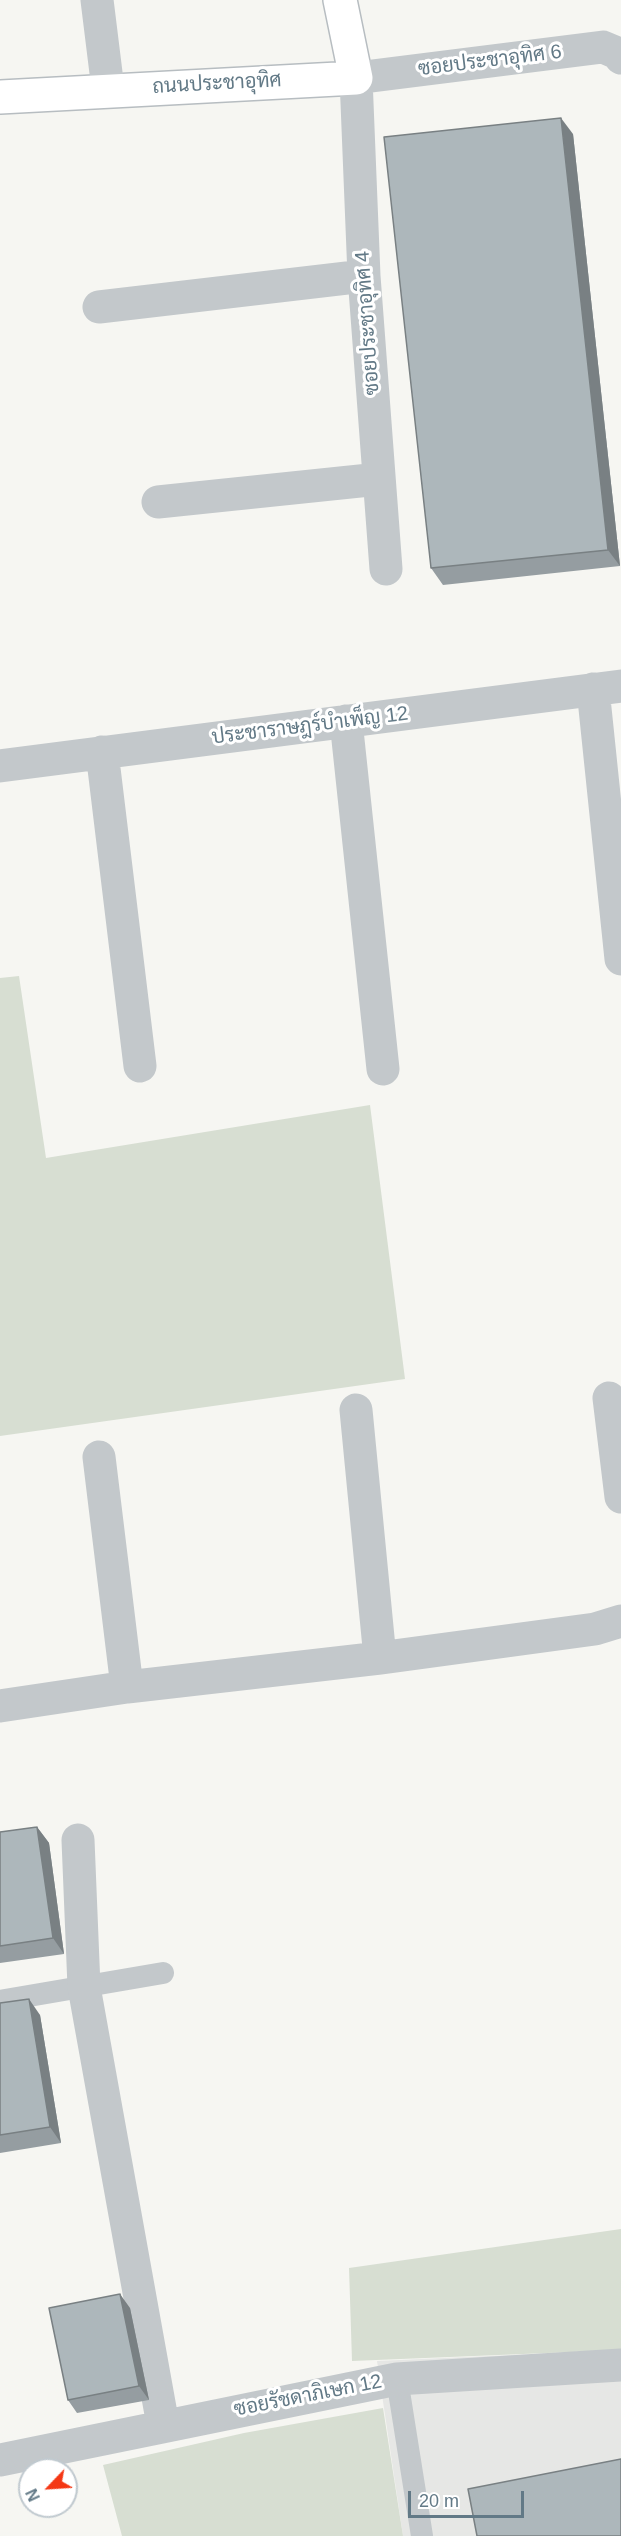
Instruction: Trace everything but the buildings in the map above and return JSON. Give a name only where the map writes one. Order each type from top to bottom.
[{"type":"main road","points":[[340,0],[356,78]]},
{"type":"main road","name":"ถนนประชาอุทิศ","points":[[0,97],[108,89],[356,78]]},
{"type":"street","points":[[97,0],[108,89]]},
{"type":"street","name":"ซอยประชาอุทิศ 6","points":[[356,78],[603,47],[619,54],[621,58]]},
{"type":"street","name":"ซอยประชาอุทิศ 4","points":[[356,78],[364,276],[386,569]]},
{"type":"street","points":[[99,307],[364,276]]},
{"type":"street","points":[[158,502],[379,479]]},
{"type":"street","points":[[607,688],[621,959]]},
{"type":"street","name":"ประชาราษฎร์บำเพ็ญ 12","points":[[0,766],[607,688]]},
{"type":"street","points":[[346,721],[383,1069]]},
{"type":"street","points":[[102,752],[140,1066]]},
{"type":"street","points":[[609,1398],[621,1497]]},
{"type":"street","points":[[356,1410],[380,1658]]},
{"type":"street","points":[[99,1457],[127,1687]]},
{"type":"street","points":[[0,1706],[127,1687],[380,1658],[595,1629],[621,1622]]},
{"type":"street","points":[[78,1840],[84,1987],[163,2425]]},
{"type":"street","name":"ซอยรัชดาภิเษก 12","points":[[0,2460],[397,2379],[621,2365]]},
{"type":"lane","points":[[0,2001],[163,1973]]},
{"type":"lane","points":[[397,2379],[423,2536]]},
{"type":"shaded area","points":[[19,976],[46,1158],[370,1105],[405,1379],[0,1436],[0,978]]},
{"type":"shaded area","points":[[621,2229],[621,2350],[352,2361],[349,2268]]},
{"type":"shaded area","points":[[621,2350],[621,2536],[403,2536],[377,2361]]},
{"type":"shaded area","points":[[383,2408],[403,2536],[122,2536],[103,2465],[244,2433]]}]
